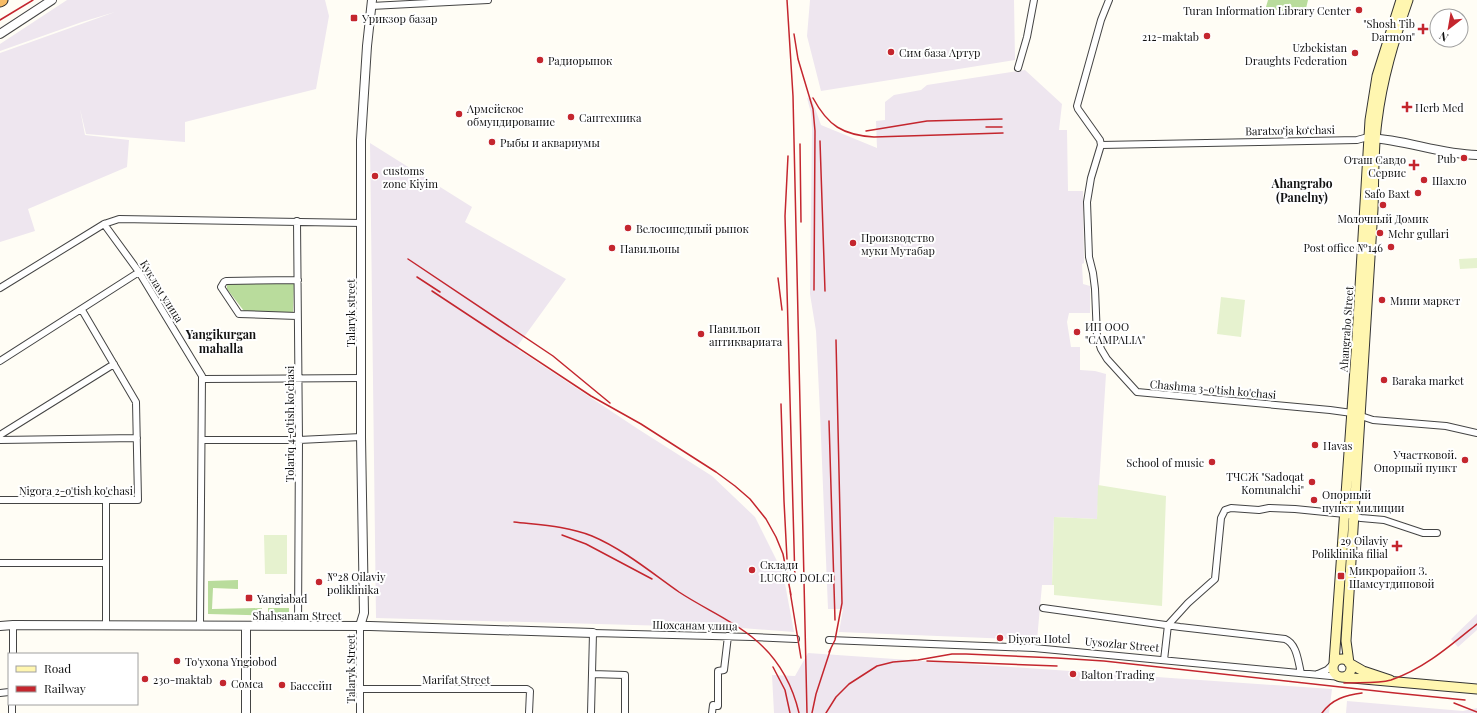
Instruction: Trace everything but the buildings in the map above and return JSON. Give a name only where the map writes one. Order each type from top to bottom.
[{"type":"main road","name":"Ahangrabo Street","points":[[1334,663],[1349,515],[1356,414],[1368,216],[1372,106],[1377,76],[1405,0]]},
{"type":"main road","name":"Ahangrabo Street","points":[[1349,515],[1346,641],[1349,663]]},
{"type":"main road","points":[[1347,649],[1352,660],[1363,671]]},
{"type":"main road","points":[[1349,663],[1350,671],[1346,675],[1338,676],[1334,672],[1334,663],[1341,660],[1349,663],[1363,671],[1390,680],[1477,689]]},
{"type":"main road","name":"Uysozlar Street","points":[[1341,676],[1390,680]]},
{"type":"street","points":[[0,34],[52,0]]},
{"type":"street","points":[[372,3],[488,0]]},
{"type":"street","points":[[1018,68],[1028,31],[1034,0]]},
{"type":"street","points":[[1101,145],[1100,140],[1078,109],[1078,106],[1099,28],[1109,0]]},
{"type":"street","name":"Talaryk street","points":[[360,626],[364,613],[361,437],[361,140],[367,46],[372,3]]},
{"type":"street","name":"Baratxoʻja koʻchasi","points":[[1101,145],[1357,140],[1386,138],[1396,142],[1451,153],[1477,155]]},
{"type":"street","name":"Chashma 3-o'tish ko'chasi","points":[[1101,145],[1091,178],[1087,202],[1089,257],[1095,289],[1097,337],[1101,349],[1107,359],[1138,392],[1356,414],[1373,420],[1446,426],[1477,434]]},
{"type":"street","points":[[0,288],[104,224],[119,219],[362,223]]},
{"type":"street","name":"Tolariq 4-o'tish ko'chasi","points":[[297,221],[297,316],[299,378],[298,626]]},
{"type":"street","name":"Куклам улица","points":[[104,224],[139,272],[202,376],[202,379]]},
{"type":"street","points":[[0,361],[82,310],[139,272]]},
{"type":"street","points":[[297,316],[239,314],[221,287],[226,281],[298,280]]},
{"type":"street","name":"Nigora 2-o'tish ko'chasi","points":[[0,500],[138,500],[136,402],[82,310]]},
{"type":"street","points":[[0,435],[114,364]]},
{"type":"street","points":[[200,626],[202,379],[361,378]]},
{"type":"street","points":[[202,440],[299,440],[361,437]]},
{"type":"street","points":[[0,440],[137,438]]},
{"type":"street","points":[[106,501],[106,626]]},
{"type":"street","points":[[1164,660],[1168,625],[1188,603],[1215,578],[1221,518],[1225,510],[1231,508],[1259,510],[1269,508],[1295,509],[1384,520],[1423,533],[1437,533]]},
{"type":"street","points":[[0,563],[106,563]]},
{"type":"street","points":[[1043,608],[1285,639],[1290,641],[1295,650],[1301,673]]},
{"type":"street","points":[[13,625],[13,653]]},
{"type":"street","name":"Shahsanam Street","points":[[0,626],[360,626],[593,633]]},
{"type":"street","points":[[246,626],[246,713]]},
{"type":"street","name":"Talaryk Street","points":[[360,626],[360,713]]},
{"type":"street","points":[[591,713],[593,633]]},
{"type":"street","name":"Шохсанам улица","points":[[593,633],[796,639]]},
{"type":"street","points":[[712,713],[712,705],[718,706],[718,671],[724,670],[728,636]]},
{"type":"street","name":"Uysozlar Street","points":[[829,640],[1034,648],[1341,676]]},
{"type":"street","points":[[1316,674],[1327,670],[1334,663]]},
{"type":"street","points":[[592,674],[625,675],[625,713]]},
{"type":"street","name":"Marifat Street","points":[[360,689],[527,689],[530,690],[529,713]]},
{"type":"shaded area","points":[[67,0],[325,0],[329,16],[316,89],[185,122],[185,142],[86,134],[80,109],[85,135],[129,140],[127,167],[28,209],[35,231],[0,242],[0,53],[115,12],[0,51],[0,44]]},
{"type":"shaded area","points":[[810,0],[1014,0],[1015,60],[821,91],[807,36]]},
{"type":"shaded area","points":[[1025,70],[1062,104],[1059,130],[1067,130],[1068,191],[1083,191],[1083,284],[1090,286],[1090,313],[1069,313],[1067,322],[1071,347],[1080,347],[1080,370],[1095,371],[1106,374],[1097,519],[1054,517],[1052,585],[1042,585],[1037,640],[839,632],[843,609],[828,609],[816,331],[810,294],[812,129],[811,113],[807,98],[811,97],[821,125],[877,148],[876,121],[885,120],[885,102],[894,95],[921,90],[927,85]]},
{"type":"shaded area","points":[[370,143],[472,207],[465,222],[566,279],[516,348],[712,476],[755,517],[783,573],[794,632],[741,628],[376,618]]},
{"type":"shaded area","points":[[1477,614],[1477,630],[1458,647],[1451,639]]},
{"type":"shaded area","points":[[808,653],[1332,689],[1329,713],[774,713],[772,675],[795,676]]},
{"type":"shaded area","points":[[1347,701],[1463,711],[1477,708],[1477,713],[1346,713]]},
{"type":"green space","points":[[1268,0],[1308,0],[1304,17],[1266,7]]},
{"type":"green space","points":[[1477,258],[1477,268],[1460,269],[1459,259]]},
{"type":"green space","points":[[227,283],[294,283],[293,313],[244,311],[227,289]]},
{"type":"green space","points":[[1221,297],[1245,300],[1241,337],[1217,334]]},
{"type":"green space","points":[[1098,485],[1166,496],[1162,606],[1054,595],[1054,585],[1052,585],[1054,517],[1097,519]]},
{"type":"green space","points":[[264,535],[287,535],[287,574],[265,574]]},
{"type":"green space","points":[[238,580],[238,589],[213,588],[212,609],[262,608],[262,613],[268,613],[268,608],[289,608],[289,616],[208,614],[208,581]]},
{"type":"railway","points":[[0,20],[33,0]]},
{"type":"railway","points":[[787,0],[793,96],[807,713]]},
{"type":"railway","points":[[794,34],[798,59],[813,109],[815,131],[814,290]]},
{"type":"railway","points":[[813,98],[824,116],[831,122],[845,131],[863,136],[874,137],[1003,133]]},
{"type":"railway","points":[[866,131],[927,121],[1002,119]]},
{"type":"railway","points":[[986,127],[1002,127]]},
{"type":"railway","points":[[820,141],[825,291]]},
{"type":"railway","points":[[800,144],[801,222]]},
{"type":"railway","points":[[788,156],[785,216],[795,582]]},
{"type":"railway","points":[[408,259],[553,356],[610,403]]},
{"type":"railway","points":[[417,277],[440,292]]},
{"type":"railway","points":[[778,278],[782,310]]},
{"type":"railway","points":[[432,291],[591,396],[641,424],[716,472],[735,486],[750,499],[766,519],[776,537],[783,554],[791,595]]},
{"type":"railway","points":[[829,652],[835,640],[842,603],[836,340]]},
{"type":"railway","points":[[781,404],[787,559]]},
{"type":"railway","points":[[829,421],[835,620]]},
{"type":"railway","points":[[514,522],[553,526],[573,530],[604,541],[679,592],[744,631],[761,644],[776,661],[792,691],[799,713]]},
{"type":"railway","points":[[562,535],[586,544],[652,579]]},
{"type":"railway","points":[[790,591],[801,658]]},
{"type":"railway","points":[[1344,683],[1380,682],[1391,680],[1415,670],[1437,656],[1477,624]]},
{"type":"railway","points":[[812,713],[816,694],[831,648]]},
{"type":"railway","points":[[826,713],[836,697],[849,684],[877,666],[893,662],[918,660],[952,654],[1104,661],[1465,700]]},
{"type":"railway","points":[[927,661],[1057,666]]},
{"type":"railway","points":[[773,667],[785,690],[790,713]]},
{"type":"railway","points":[[1322,713],[1330,704],[1340,698],[1362,693]]},
{"type":"railway","points":[[1454,703],[1477,712]]},
{"type":"place","name":"Turan Information Library Center","points":[[1359,10]]},
{"type":"place","name":"Урикзор базар","points":[[354,18]]},
{"type":"place","name":"\"Shosh Tib Darmon\"","points":[[1423,29]]},
{"type":"place","name":"212-maktab","points":[[1207,36]]},
{"type":"place","name":"Сим база Артур","points":[[891,52]]},
{"type":"place","name":"Uzbekistan Draughts Federation","points":[[1355,53]]},
{"type":"place","name":"Радиорынок","points":[[540,60]]},
{"type":"place","name":"Herb Med","points":[[1407,107]]},
{"type":"place","name":"Армейское обмундирование","points":[[459,114]]},
{"type":"place","name":"Сантехника","points":[[571,117]]},
{"type":"place","name":"Рыбы и аквариумы","points":[[492,142]]},
{"type":"place","name":"Pub","points":[[1464,158]]},
{"type":"place","name":"Оташ Савдо Сервис","points":[[1414,165]]},
{"type":"place","name":"customs zone Kiyim","points":[[375,176]]},
{"type":"place","name":"Шахло","points":[[1424,180]]},
{"type":"place","name":"Safo Baxt","points":[[1418,193]]},
{"type":"place","name":"Молочный Домик","points":[[1383,205]]},
{"type":"place","name":"Велосипедный рынок","points":[[628,228]]},
{"type":"place","name":"Mehr gullari","points":[[1380,233]]},
{"type":"place","name":"Производство муки Мутабар","points":[[853,243]]},
{"type":"place","name":"Post office №146","points":[[1391,247]]},
{"type":"place","name":"Павильоны","points":[[612,248]]},
{"type":"place","name":"Мини маркет","points":[[1382,300]]},
{"type":"place","name":"ИП ООО \"CAMPALIA\"","points":[[1077,332]]},
{"type":"place","name":"Павильон антиквариата","points":[[701,334]]},
{"type":"place","name":"Baraka market","points":[[1384,380]]},
{"type":"place","name":"Havas","points":[[1315,445]]},
{"type":"place","name":"Участковой. Опорный пункт","points":[[1465,460]]},
{"type":"place","name":"School of music","points":[[1212,462]]},
{"type":"place","name":"ТЧСЖ \"Sadoqat Komunalchi\"","points":[[1312,482]]},
{"type":"place","name":"Опорный пункт милиции","points":[[1314,500]]},
{"type":"place","name":"29 Oilaviy Poliklinika filial","points":[[1397,546]]},
{"type":"place","name":"Склади LUCRO DOLCI","points":[[752,570]]},
{"type":"place","name":"Микрорайон З. Шамсутдиновой","points":[[1341,576]]},
{"type":"place","name":"№28 Oilaviy poliklinika","points":[[319,582]]},
{"type":"place","name":"Yangiabad","points":[[249,598]]},
{"type":"place","name":"Diyora Hotel","points":[[1000,638]]},
{"type":"place","name":"To'yxona Yngiobod","points":[[177,661]]},
{"type":"place","name":"Balton Trading","points":[[1073,674]]},
{"type":"place","name":"230-maktab","points":[[145,679]]},
{"type":"place","name":"Сомса","points":[[223,683]]},
{"type":"place","name":"Бассейн","points":[[282,685]]},
{"type":"district","name":"Ahangrabo (Panelny)","points":[[1302,190]]},
{"type":"district","name":"Yangikurgan mahalla","points":[[221,341]]}]
